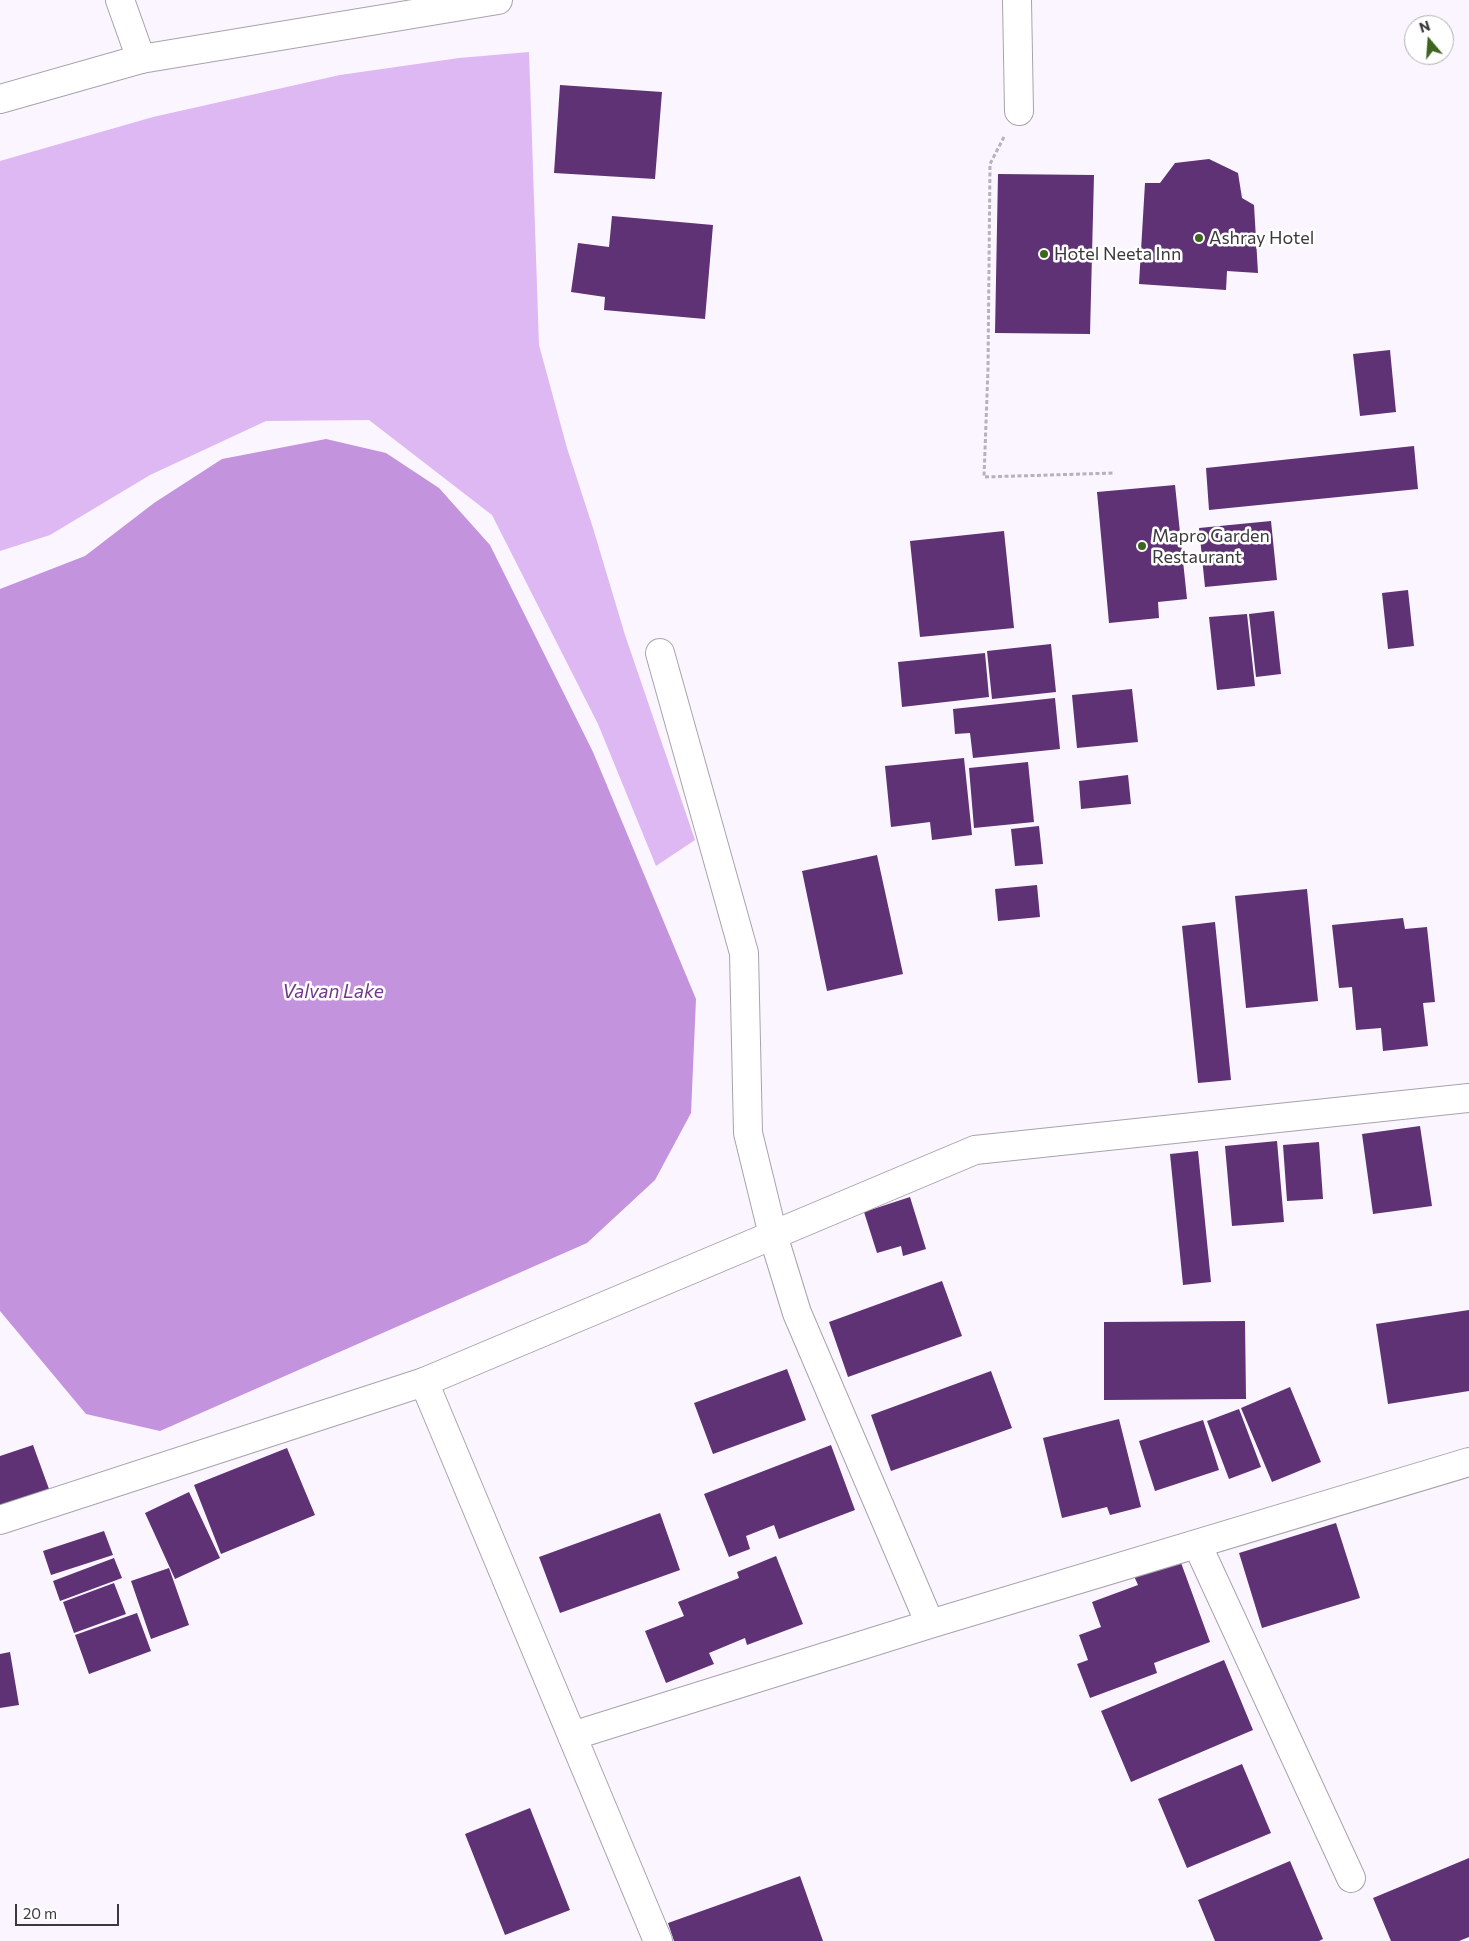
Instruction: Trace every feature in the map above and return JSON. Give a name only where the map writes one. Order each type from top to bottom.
[{"type":"main road","points":[[120,0],[141,59]]},
{"type":"main road","points":[[0,99],[141,59],[498,0]]},
{"type":"main road","points":[[1017,0],[1019,111]]},
{"type":"main road","points":[[660,653],[744,953],[748,1134],[773,1235],[797,1313],[930,1624]]},
{"type":"main road","points":[[0,1520],[424,1382],[975,1150],[1469,1098]]},
{"type":"main road","points":[[424,1382],[658,1941]]},
{"type":"main road","points":[[572,1736],[930,1624],[1469,1462]]},
{"type":"main road","points":[[1197,1544],[1352,1878]]},
{"type":"path","points":[[1019,111],[990,164],[988,369],[984,477],[1115,472]]},
{"type":"shaded area","points":[[529,52],[539,345],[567,448],[625,635],[695,840],[656,866],[598,724],[492,515],[369,420],[266,421],[150,475],[50,535],[0,551],[0,161],[153,117],[340,75],[459,58]]},
{"type":"water","name":"Valvan Lake","points":[[326,439],[386,453],[439,488],[490,545],[593,752],[696,999],[691,1113],[655,1180],[587,1243],[160,1431],[86,1414],[0,1311],[0,589],[85,556],[154,503],[222,459]]},
{"type":"building","points":[[560,85],[662,92],[655,179],[554,173]]},
{"type":"building","name":"Ashray Hotel","points":[[1209,159],[1238,173],[1242,198],[1254,205],[1258,273],[1227,271],[1226,290],[1139,284],[1145,183],[1160,183],[1175,163]]},
{"type":"building","name":"Hotel Neeta Inn","points":[[998,174],[1094,175],[1090,334],[995,333]]},
{"type":"building","points":[[612,216],[713,225],[705,319],[604,310],[605,297],[571,292],[578,243],[609,247]]},
{"type":"building","points":[[1390,350],[1396,412],[1360,416],[1353,354]]},
{"type":"building","points":[[1414,446],[1418,489],[1209,510],[1206,468]]},
{"type":"building","name":"Mapro Garden Restaurant","points":[[1175,485],[1187,599],[1158,602],[1159,618],[1109,623],[1097,492]]},
{"type":"building","points":[[1271,521],[1277,580],[1205,587],[1199,528]]},
{"type":"building","points":[[1004,531],[1014,628],[920,637],[910,541]]},
{"type":"building","points":[[1408,590],[1414,646],[1388,649],[1382,593]]},
{"type":"building","points":[[1274,611],[1281,674],[1256,677],[1249,614]]},
{"type":"building","points":[[1247,614],[1255,686],[1217,690],[1209,617]]},
{"type":"building","points":[[1051,644],[1056,692],[992,699],[987,651]]},
{"type":"building","points":[[985,653],[989,697],[902,707],[898,662]]},
{"type":"building","points":[[1132,689],[1138,742],[1077,748],[1072,695]]},
{"type":"building","points":[[1055,698],[1060,749],[973,758],[970,733],[955,734],[953,709]]},
{"type":"building","points":[[964,758],[972,835],[932,840],[930,822],[891,827],[885,766]]},
{"type":"building","points":[[1028,762],[1034,822],[974,828],[969,768]]},
{"type":"building","points":[[1128,775],[1131,804],[1081,809],[1079,781]]},
{"type":"building","points":[[1039,826],[1043,864],[1015,866],[1011,829]]},
{"type":"building","points":[[877,855],[903,974],[827,991],[802,871]]},
{"type":"building","points":[[1037,885],[1040,917],[998,921],[995,889]]},
{"type":"building","points":[[1307,889],[1318,1001],[1246,1008],[1235,896]]},
{"type":"building","points":[[1403,918],[1405,929],[1427,927],[1435,1002],[1423,1003],[1428,1046],[1383,1051],[1381,1028],[1356,1030],[1352,987],[1339,988],[1332,925]]},
{"type":"building","points":[[1215,922],[1231,1080],[1198,1083],[1182,926]]},
{"type":"building","points":[[1420,1126],[1432,1206],[1373,1214],[1362,1134]]},
{"type":"building","points":[[1277,1141],[1284,1222],[1232,1226],[1225,1146]]},
{"type":"building","points":[[1319,1142],[1323,1199],[1287,1201],[1283,1145]]},
{"type":"building","points":[[1198,1151],[1211,1282],[1183,1285],[1170,1154]]},
{"type":"building","points":[[910,1197],[926,1249],[903,1256],[901,1246],[877,1253],[864,1212]]},
{"type":"building","points":[[942,1281],[962,1336],[848,1377],[829,1322]]},
{"type":"building","points":[[1469,1310],[1469,1391],[1388,1404],[1376,1324]]},
{"type":"building","points":[[1245,1321],[1246,1399],[1104,1400],[1104,1322]]},
{"type":"building","points":[[787,1369],[806,1420],[713,1454],[694,1403]]},
{"type":"building","points":[[991,1371],[1012,1428],[891,1471],[871,1415]]},
{"type":"building","points":[[1290,1387],[1321,1462],[1272,1482],[1241,1408]]},
{"type":"building","points":[[1239,1409],[1261,1467],[1229,1479],[1207,1421]]},
{"type":"building","points":[[1119,1419],[1141,1507],[1110,1515],[1107,1507],[1062,1518],[1043,1438]]},
{"type":"building","points":[[1203,1420],[1219,1470],[1155,1491],[1139,1441]]},
{"type":"building","points":[[33,1445],[49,1489],[0,1506],[0,1456]]},
{"type":"building","points":[[831,1445],[855,1510],[779,1539],[774,1525],[746,1536],[750,1549],[729,1557],[704,1494]]},
{"type":"building","points":[[287,1448],[315,1515],[221,1554],[194,1485]]},
{"type":"building","points":[[189,1492],[220,1558],[175,1579],[145,1513]]},
{"type":"building","points":[[660,1513],[680,1570],[560,1613],[539,1557]]},
{"type":"building","points":[[1336,1523],[1360,1598],[1262,1628],[1239,1553]]},
{"type":"building","points":[[104,1531],[113,1555],[51,1575],[43,1551]]},
{"type":"building","points":[[776,1556],[803,1624],[747,1645],[745,1638],[709,1653],[714,1664],[666,1683],[645,1631],[684,1616],[678,1602],[739,1578],[737,1572]]},
{"type":"building","points":[[114,1558],[122,1578],[60,1601],[53,1581]]},
{"type":"building","points":[[1180,1560],[1210,1642],[1154,1663],[1157,1673],[1090,1698],[1077,1664],[1088,1660],[1079,1635],[1101,1627],[1092,1602],[1138,1585],[1134,1576]]},
{"type":"building","points":[[169,1568],[189,1625],[151,1639],[131,1581]]},
{"type":"building","points":[[114,1583],[126,1614],[74,1633],[63,1602]]},
{"type":"building","points":[[137,1613],[151,1651],[89,1674],[75,1635]]},
{"type":"building","points":[[10,1652],[19,1705],[0,1708],[0,1654]]},
{"type":"building","points":[[1224,1660],[1253,1730],[1131,1782],[1101,1711]]},
{"type":"building","points":[[1242,1764],[1271,1833],[1187,1868],[1158,1799]]},
{"type":"building","points":[[530,1808],[570,1910],[505,1935],[465,1834]]},
{"type":"building","points":[[1469,1858],[1469,1937],[1459,1941],[1391,1941],[1373,1898]]},
{"type":"building","points":[[1290,1861],[1323,1939],[1319,1941],[1215,1941],[1198,1900]]},
{"type":"building","points":[[800,1876],[823,1941],[674,1941],[668,1923]]},
{"type":"place","name":"Ashray Hotel","points":[[1199,238]]},
{"type":"place","name":"Hotel Neeta Inn","points":[[1044,254]]},
{"type":"place","name":"Mapro Garden Restaurant","points":[[1142,546]]}]
